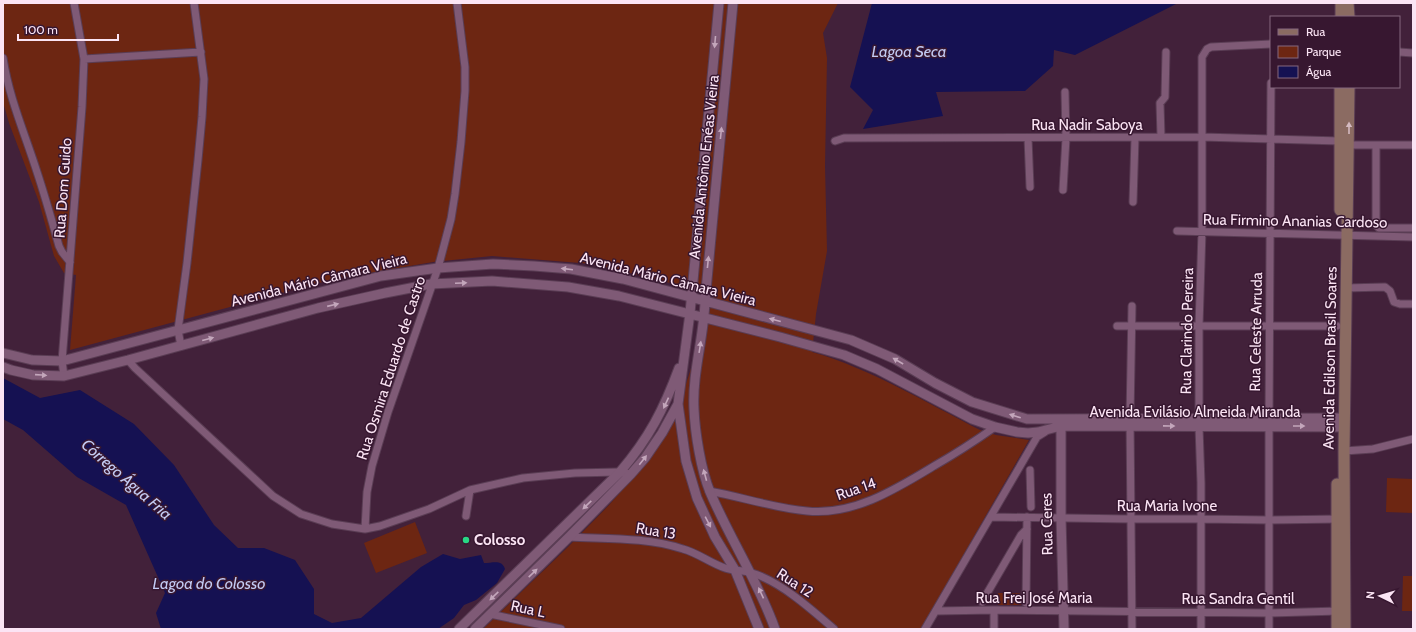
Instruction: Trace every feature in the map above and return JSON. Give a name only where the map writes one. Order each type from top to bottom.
[{"type":"main road","points":[[1340,3],[1340,16]]},
{"type":"main road","points":[[1348,3],[1349,16]]},
{"type":"main road","name":"Avenida Edilson Brasil Soares","points":[[1340,88],[1343,144],[1344,235],[1338,326],[1341,611],[1345,629]]},
{"type":"main road","name":"Avenida Edilson Brasil Soares","points":[[1343,144],[1349,88]]},
{"type":"main road","name":"Avenida Edilson Brasil Soares","points":[[1340,519],[1344,452],[1340,423],[1350,288],[1344,235]]},
{"type":"main road","name":"Avenida Edilson Brasil Soares","points":[[1337,629],[1341,611]]},
{"type":"street","name":"Rua Dom Guido","points":[[64,376],[62,361],[82,107],[84,59],[74,3]]},
{"type":"street","points":[[181,346],[178,330],[187,263],[202,117],[204,79],[194,3]]},
{"type":"street","name":"Rua Osmira Eduardo de Castro","points":[[365,529],[367,492],[372,466],[388,412],[431,284],[438,268],[451,219],[458,174],[465,91],[457,3]]},
{"type":"street","name":"Avenida Antônio Enéas Vieira","points":[[719,3],[690,297],[690,313],[678,404],[686,461],[697,498],[716,537],[735,570],[759,629]]},
{"type":"street","name":"Avenida Antônio Enéas Vieira","points":[[733,3],[704,318],[696,372],[694,408],[701,458],[709,491],[728,532],[751,573],[767,608],[774,629]]},
{"type":"street","name":"Rua Clarindo Pereira","points":[[1201,629],[1199,326],[1202,231],[1202,57],[1207,49],[1211,47],[1270,44]]},
{"type":"street","points":[[84,59],[201,52]]},
{"type":"street","points":[[1161,137],[1160,103],[1165,97],[1166,52]]},
{"type":"street","points":[[1400,52],[1413,52]]},
{"type":"street","points":[[3,58],[13,105],[37,172],[59,246],[70,262]]},
{"type":"street","name":"Rua Celeste Arruda","points":[[1269,629],[1271,88]]},
{"type":"street","points":[[1063,190],[1066,138],[1065,92]]},
{"type":"street","name":"Rua Nadir Saboya","points":[[835,141],[844,138],[1202,137],[1271,138],[1343,144],[1413,145]]},
{"type":"street","points":[[1028,138],[1030,187]]},
{"type":"street","points":[[1133,202],[1135,138]]},
{"type":"street","points":[[1376,145],[1376,225],[1379,228],[1413,228]]},
{"type":"street","name":"Rua Firmino Ananias Cardoso","points":[[1177,231],[1413,237]]},
{"type":"street","name":"Avenida Mário Câmara Vieira","points":[[3,352],[32,360],[62,361],[382,276],[438,268],[493,264],[571,269],[623,279],[851,340],[895,359],[935,384],[972,402],[1027,419],[1054,419]]},
{"type":"street","name":"Avenida Mário Câmara Vieira","points":[[3,367],[33,375],[64,376],[181,346],[318,308],[385,293],[431,284],[492,281],[568,286],[619,296],[690,313],[844,355],[877,369],[972,419],[995,428],[1028,433],[1047,430]]},
{"type":"street","points":[[1350,288],[1385,287],[1390,291],[1394,302],[1400,304],[1413,304]]},
{"type":"street","points":[[1132,306],[1130,422],[1132,629]]},
{"type":"street","points":[[1117,326],[1338,326]]},
{"type":"street","points":[[459,629],[620,472],[636,454],[653,428],[667,402],[685,354]]},
{"type":"street","points":[[128,360],[273,496],[301,514],[332,524],[365,529],[380,526],[423,511],[470,490],[523,478],[574,473],[620,472],[631,474]]},
{"type":"street","points":[[474,629],[569,537],[631,474],[645,458],[662,433],[678,404]]},
{"type":"street","points":[[925,629],[1037,437],[1047,430],[1054,419]]},
{"type":"street","name":"Avenida Evilásio Almeida Miranda","points":[[1054,419],[1062,422],[1340,423]]},
{"type":"street","name":"Avenida Evilásio Almeida Miranda","points":[[1047,430],[1062,422]]},
{"type":"street","name":"Rua Ceres","points":[[1062,422],[1061,518],[1064,629]]},
{"type":"street","name":"Rua 14","points":[[709,491],[807,511],[824,512],[838,510],[868,501],[890,491],[954,454],[995,428]]},
{"type":"street","points":[[1344,452],[1373,449],[1413,440]]},
{"type":"street","points":[[1026,603],[1027,529],[1030,513],[1030,470]]},
{"type":"street","points":[[466,516],[470,490]]},
{"type":"street","name":"Rua Maria Ivone","points":[[991,516],[1030,513],[1061,518],[1269,520],[1340,519]]},
{"type":"street","points":[[982,602],[1021,535],[1027,529]]},
{"type":"street","name":"Rua 13","points":[[569,537],[635,540],[661,543],[686,549],[723,567],[735,570]]},
{"type":"street","name":"Rua 12","points":[[735,570],[751,573],[791,594],[834,629]]},
{"type":"street","points":[[994,610],[994,629]]},
{"type":"street","name":"Rua Frei José Maria","points":[[936,611],[994,610],[1132,612]]},
{"type":"street","name":"Rua Sandra Gentil","points":[[1132,612],[1341,611]]},
{"type":"street","name":"Rua L","points":[[490,614],[525,626],[561,629]]},
{"type":"green space","points":[[3,3],[838,3],[823,33],[827,58],[825,166],[827,251],[816,314],[812,352],[855,367],[877,377],[980,430],[996,435],[1029,440],[921,629],[483,629],[569,546],[609,505],[646,463],[675,418],[715,294],[593,264],[492,256],[433,262],[334,279],[70,350],[76,275],[64,273],[54,256],[39,202],[9,123],[3,102]]},
{"type":"green space","points":[[1387,478],[1413,479],[1413,513],[1386,512]]},
{"type":"green space","points":[[415,522],[427,553],[376,573],[364,543]]},
{"type":"green space","points":[[1403,576],[1413,576],[1413,611],[1402,611]]},
{"type":"green space","points":[[998,593],[1020,593],[1021,605],[998,605]]},
{"type":"water","name":"Lagoa Seca","points":[[872,3],[1178,3],[1075,55],[1054,50],[1053,66],[1025,91],[936,92],[943,116],[863,129],[873,110],[850,87]]},
{"type":"water","name":"Lagoa do Colosso","points":[[3,378],[40,398],[80,390],[134,424],[174,465],[214,525],[238,548],[264,548],[295,560],[314,589],[314,614],[332,623],[361,618],[421,567],[443,554],[460,559],[481,555],[484,563],[499,563],[504,566],[505,569],[497,583],[476,600],[464,605],[454,618],[438,629],[161,629],[156,613],[165,593],[126,505],[77,477],[23,430],[3,419]]},
{"type":"place","name":"Colosso","points":[[466,540]]},
{"type":"water label","name":"Córrego Água Fria","points":[[127,479]]}]
